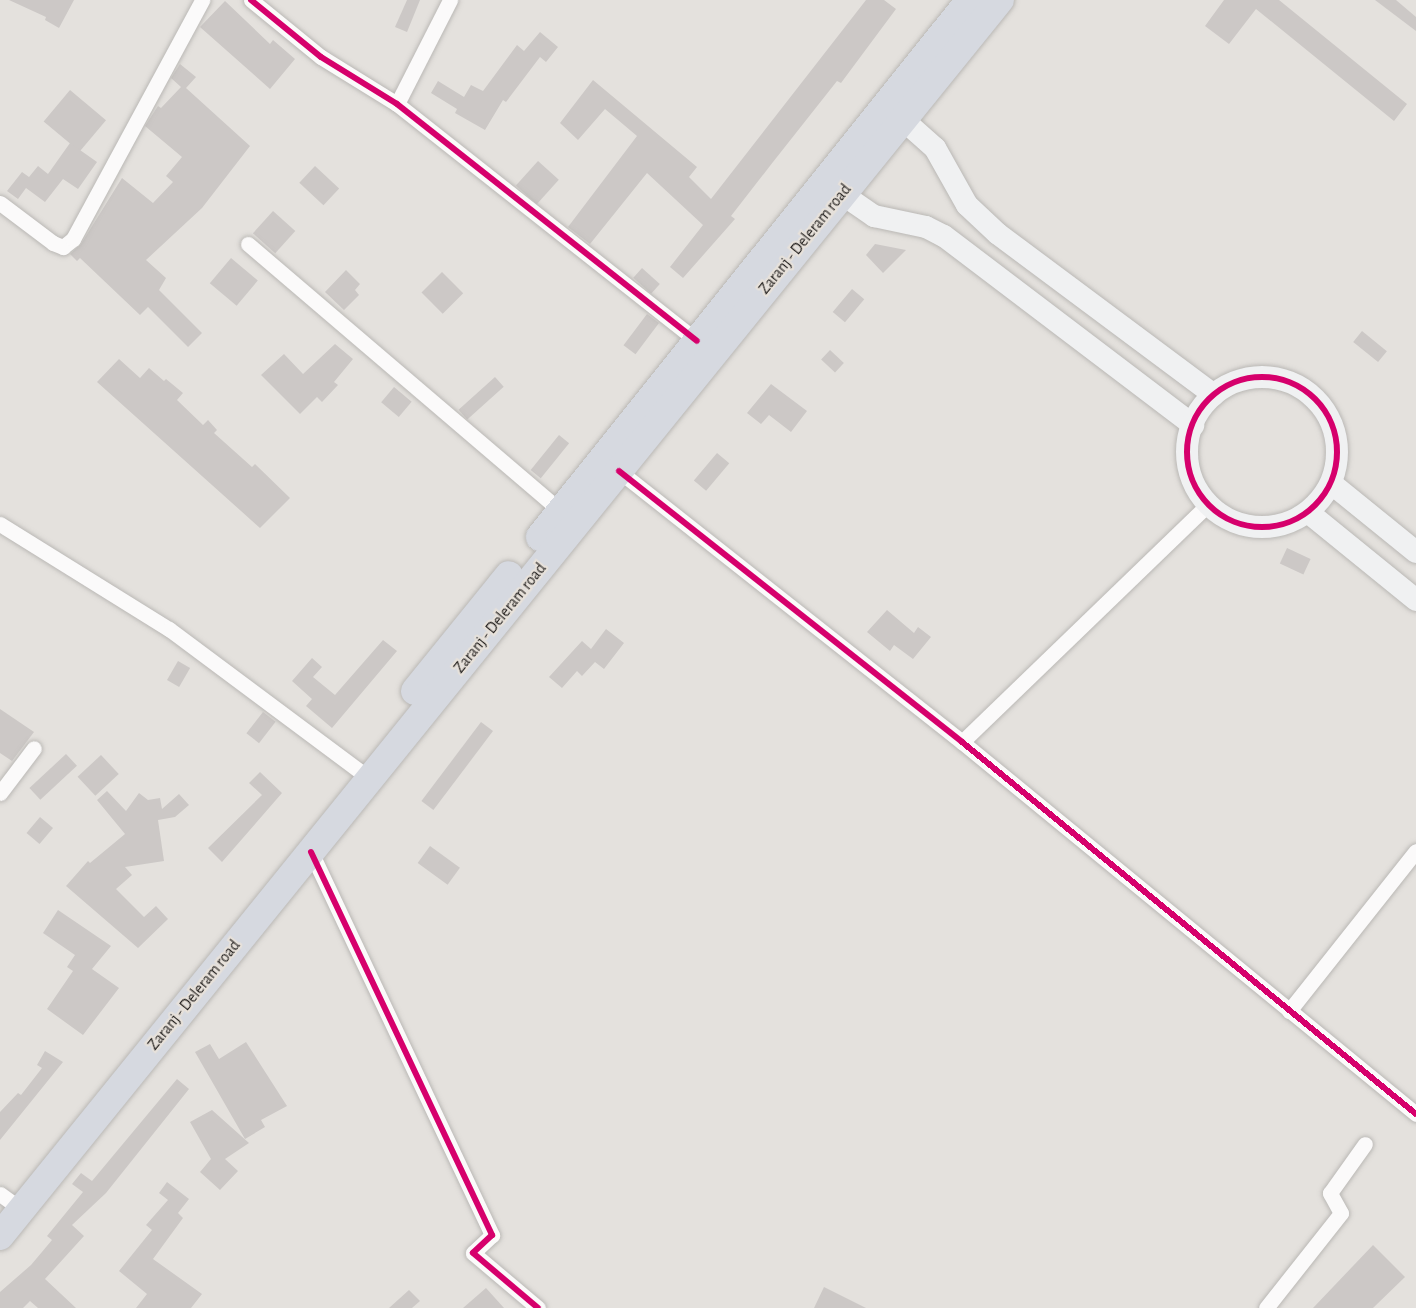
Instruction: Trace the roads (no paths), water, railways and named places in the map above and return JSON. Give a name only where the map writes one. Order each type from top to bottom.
[{"type":"highway","name":"Zaranj - Deleram road","points":[[895,113],[970,0]]},
{"type":"highway","name":"Zaranj - Deleram road","points":[[6,1201],[311,852],[362,772],[561,511],[697,341],[895,113],[1000,0]]},
{"type":"highway","name":"Zaranj - Deleram road","points":[[0,1236],[6,1201],[362,772],[619,471],[832,187]]},
{"type":"street","points":[[0,203],[53,243],[63,247],[74,239],[202,0]]},
{"type":"street","points":[[251,0],[321,57],[397,104],[697,341]]},
{"type":"street","points":[[397,104],[450,0]]},
{"type":"street","points":[[895,113],[935,148],[967,205],[998,234],[1214,395]]},
{"type":"street","points":[[832,187],[874,216],[926,227],[944,236],[1193,424]]},
{"type":"street","points":[[248,244],[561,511]]},
{"type":"street","points":[[1269,375],[1303,387],[1329,413],[1339,448],[1332,484],[1309,513],[1275,527],[1247,525],[1238,524],[1207,505],[1189,473],[1187,437],[1203,404],[1214,395],[1232,381],[1269,375]]},
{"type":"street","points":[[619,471],[962,742],[1416,1114]]},
{"type":"street","points":[[1332,484],[1416,552]]},
{"type":"street","points":[[962,742],[1207,505]]},
{"type":"street","points":[[1309,513],[1416,600]]},
{"type":"street","points":[[0,524],[169,629],[362,772]]},
{"type":"street","points":[[0,793],[34,748]]},
{"type":"street","points":[[1289,1011],[1416,851]]},
{"type":"street","points":[[311,852],[492,1235],[473,1253],[537,1308]]},
{"type":"street","points":[[1266,1308],[1341,1213],[1330,1193],[1365,1144]]}]
